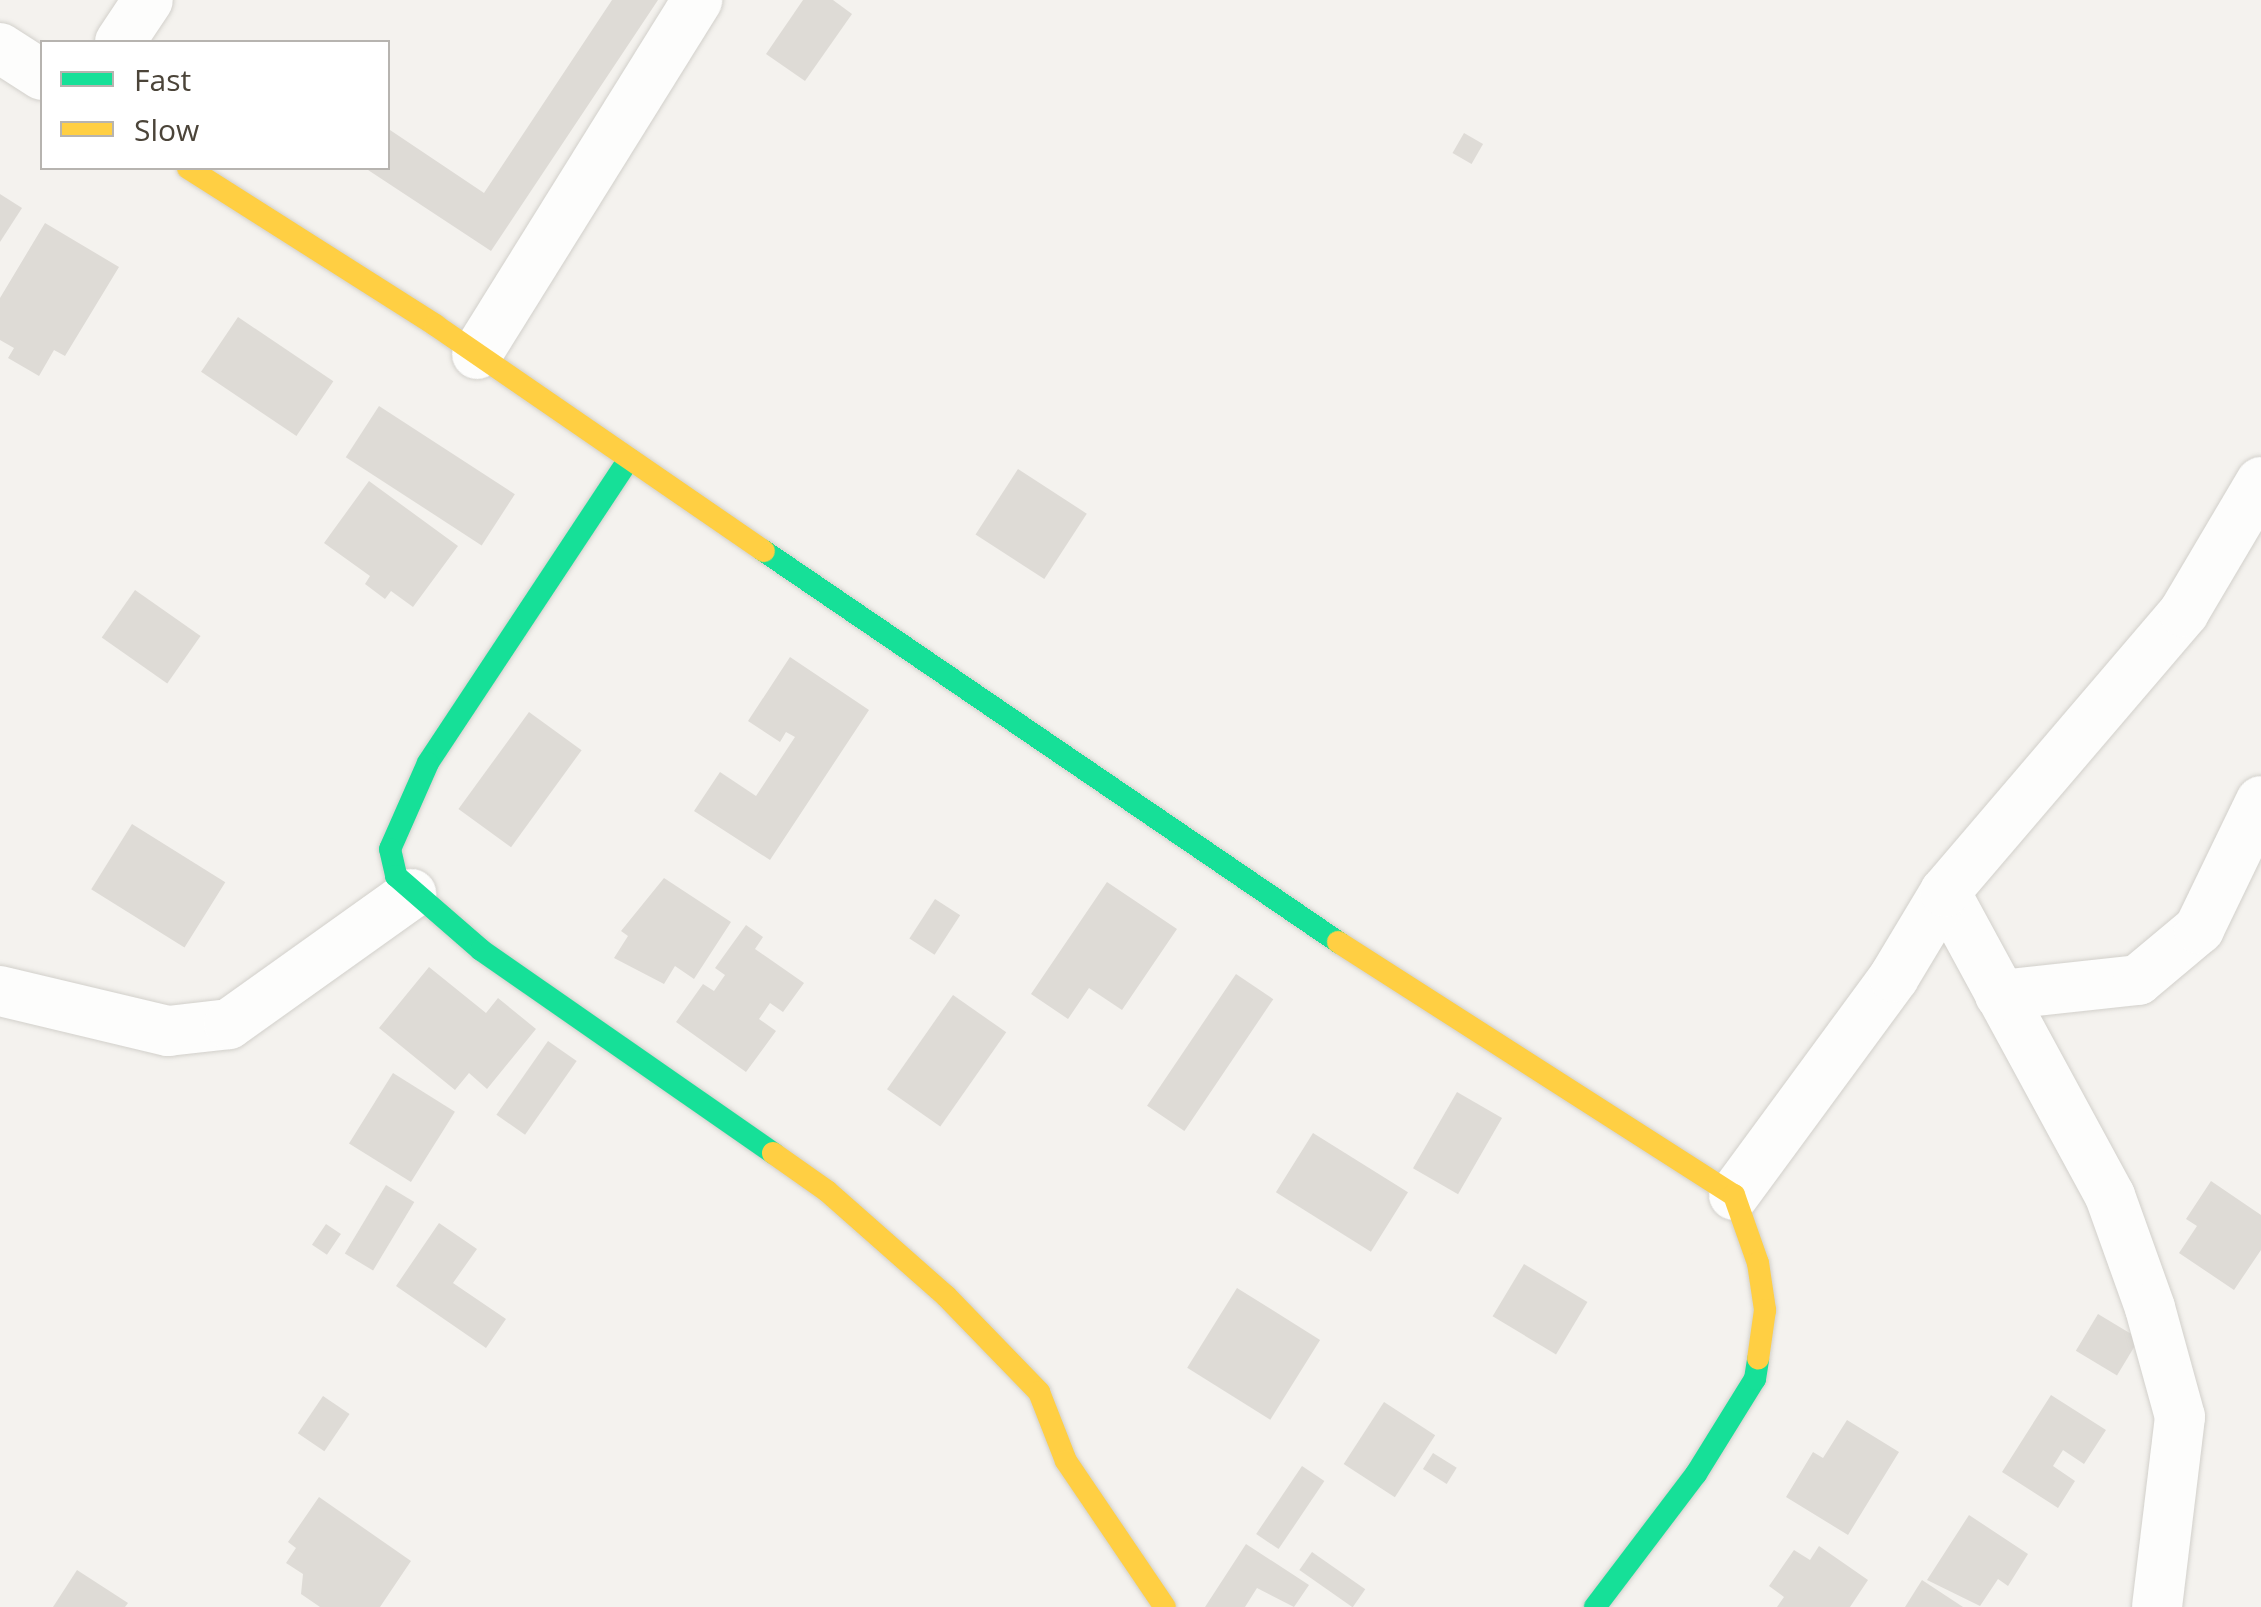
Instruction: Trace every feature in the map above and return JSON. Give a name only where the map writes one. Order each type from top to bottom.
[{"type":"street","points":[[121,40],[148,0]]},
{"type":"street","points":[[477,354],[697,0]]},
{"type":"street","points":[[0,48],[40,74]]},
{"type":"street","points":[[191,170],[477,354],[1267,897],[1734,1196],[1758,1264],[1765,1310],[1756,1379],[1696,1474],[1594,1607]]},
{"type":"street","points":[[630,459],[428,763],[390,849],[396,876],[411,894],[827,1191],[946,1296],[1039,1392],[1066,1461],[1165,1607]]},
{"type":"street","points":[[1734,1196],[1894,976],[1944,892],[2184,612],[2261,482]]},
{"type":"street","points":[[2000,995],[2138,980],[2200,929],[2261,801]]},
{"type":"street","points":[[1944,892],[2110,1196],[2180,1417],[2157,1607]]},
{"type":"street","points":[[0,991],[168,1031],[229,1024],[411,894]]},
{"type":"building","points":[[612,0],[658,0],[491,251],[368,170],[390,170],[390,130],[484,193]]},
{"type":"building","points":[[803,0],[833,0],[852,14],[805,81],[766,54]]},
{"type":"building","points":[[1464,133],[1483,144],[1472,164],[1452,153]]},
{"type":"building","points":[[0,194],[22,208],[0,242]]},
{"type":"building","points":[[45,223],[119,267],[65,356],[54,350],[39,376],[8,358],[14,348],[0,340],[0,298]]},
{"type":"building","points":[[238,317],[333,381],[296,436],[201,372]]},
{"type":"building","points":[[379,406],[515,494],[482,545],[346,457]]},
{"type":"building","points":[[1018,469],[1087,514],[1044,579],[976,534]]},
{"type":"building","points":[[369,481],[458,546],[413,607],[391,591],[385,599],[365,584],[370,576],[324,543]]},
{"type":"building","points":[[135,590],[201,636],[167,683],[102,638]]},
{"type":"building","points":[[790,657],[869,710],[770,860],[694,811],[720,772],[756,796],[795,737],[786,732],[780,742],[748,721]]},
{"type":"building","points":[[529,712],[582,750],[511,847],[458,809]]},
{"type":"building","points":[[132,824],[225,882],[184,948],[91,889]]},
{"type":"building","points":[[664,878],[731,922],[694,979],[675,966],[664,984],[614,958],[628,936],[621,931]]},
{"type":"building","points":[[1107,882],[1177,929],[1122,1010],[1089,988],[1068,1019],[1031,994]]},
{"type":"building","points":[[935,899],[960,915],[935,955],[909,938]]},
{"type":"building","points":[[746,925],[763,937],[755,949],[804,983],[783,1012],[770,1003],[759,1019],[776,1031],[746,1072],[676,1022],[703,984],[714,991],[725,975],[715,968]]},
{"type":"building","points":[[429,967],[486,1013],[498,998],[536,1029],[487,1089],[469,1073],[455,1090],[379,1028]]},
{"type":"building","points":[[1236,974],[1273,999],[1184,1131],[1147,1106]]},
{"type":"building","points":[[953,995],[1006,1032],[940,1126],[887,1089]]},
{"type":"building","points":[[548,1041],[577,1061],[525,1135],[496,1115]]},
{"type":"building","points":[[393,1073],[455,1112],[411,1182],[349,1143]]},
{"type":"building","points":[[1457,1092],[1502,1118],[1458,1194],[1413,1168]]},
{"type":"building","points":[[1313,1133],[1408,1192],[1371,1252],[1276,1192]]},
{"type":"building","points":[[2211,1181],[2261,1215],[2261,1250],[2234,1290],[2179,1253],[2197,1226],[2186,1219]]},
{"type":"building","points":[[386,1185],[414,1202],[373,1271],[345,1254]]},
{"type":"building","points":[[439,1223],[477,1249],[453,1283],[506,1319],[486,1348],[396,1286]]},
{"type":"building","points":[[326,1224],[341,1234],[327,1255],[312,1245]]},
{"type":"building","points":[[1524,1264],[1587,1302],[1556,1354],[1493,1316]]},
{"type":"building","points":[[1237,1288],[1320,1340],[1270,1420],[1187,1368]]},
{"type":"building","points":[[2098,1314],[2139,1339],[2117,1376],[2076,1351]]},
{"type":"building","points":[[2051,1395],[2106,1430],[2084,1464],[2063,1450],[2053,1466],[2075,1481],[2058,1508],[2002,1472]]},
{"type":"building","points":[[323,1396],[350,1414],[324,1451],[298,1433]]},
{"type":"building","points":[[1384,1402],[1435,1435],[1395,1497],[1344,1464]]},
{"type":"building","points":[[1847,1420],[1899,1452],[1848,1535],[1786,1497],[1813,1452],[1823,1458]]},
{"type":"building","points":[[1433,1453],[1457,1468],[1447,1484],[1423,1469]]},
{"type":"building","points":[[1302,1466],[1324,1481],[1279,1549],[1256,1534]]},
{"type":"building","points":[[319,1497],[411,1561],[380,1607],[320,1607],[301,1594],[303,1574],[286,1563],[296,1548],[288,1542]]},
{"type":"building","points":[[1969,1515],[2028,1554],[2008,1586],[1998,1579],[1980,1606],[1927,1580]]},
{"type":"building","points":[[1246,1544],[1309,1585],[1294,1607],[1257,1588],[1245,1607],[1205,1607]]},
{"type":"building","points":[[1819,1546],[1868,1580],[1850,1607],[1777,1607],[1784,1597],[1769,1586],[1794,1550],[1810,1560]]},
{"type":"building","points":[[1312,1552],[1365,1589],[1352,1607],[1299,1570]]},
{"type":"building","points":[[77,1570],[128,1603],[125,1607],[53,1607]]},
{"type":"building","points":[[1922,1580],[1963,1607],[1905,1607]]},
{"type":"traffic: fast","points":[[629,459],[428,763],[390,849],[396,876],[481,950],[773,1153]]},
{"type":"traffic: fast","points":[[764,551],[1338,942]]},
{"type":"traffic: fast","points":[[1595,1607],[1696,1474],[1755,1379],[1758,1359]]},
{"type":"traffic: slow","points":[[191,170],[435,325],[764,551]]},
{"type":"traffic: slow","points":[[1338,942],[1734,1195],[1758,1263],[1765,1310],[1758,1359]]},
{"type":"traffic: slow","points":[[773,1153],[827,1191],[946,1296],[1039,1392],[1066,1461],[1165,1607]]}]
